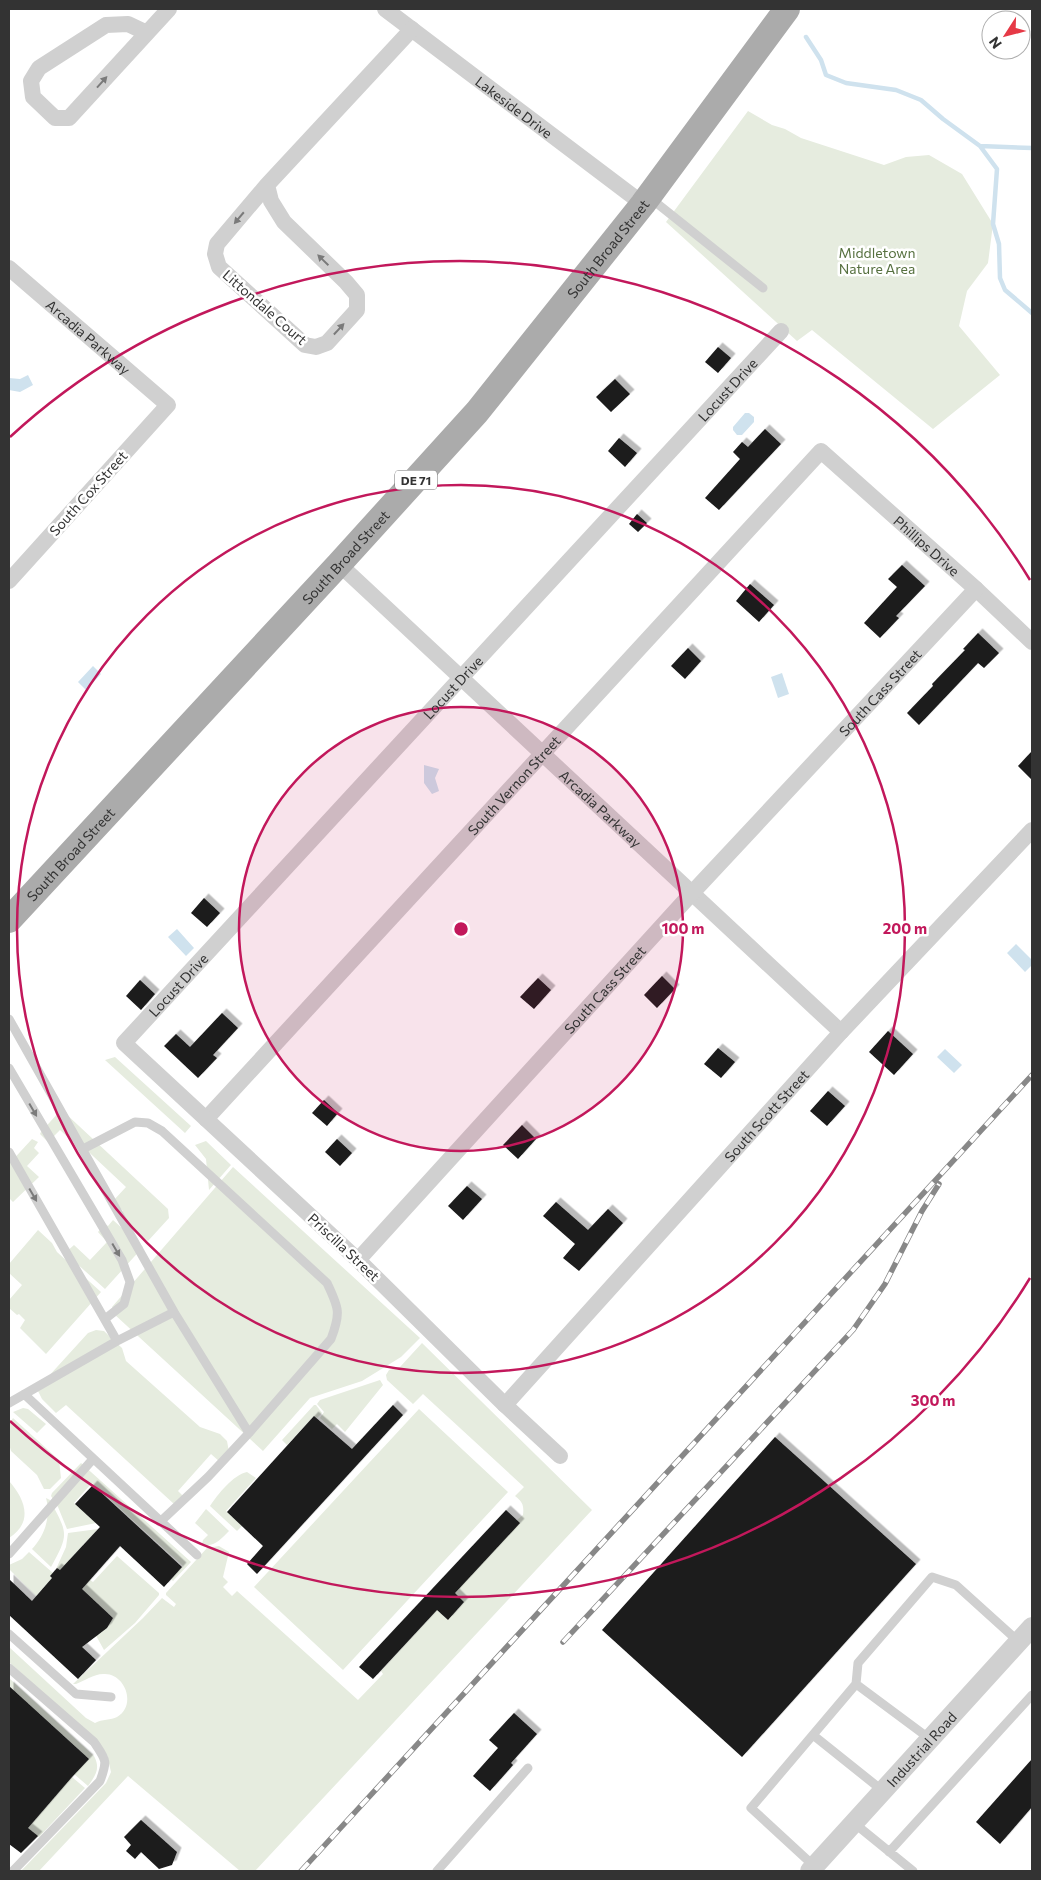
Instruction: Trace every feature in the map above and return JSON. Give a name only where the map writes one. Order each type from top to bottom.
[{"type":"main road","name":"South Broad Street","points":[[9,920],[478,412],[742,72],[787,9]]},
{"type":"street","points":[[147,33],[128,24],[106,24],[39,68],[31,80],[33,97],[55,118],[69,118],[147,33],[169,9]]},
{"type":"street","name":"Lakeside Drive","points":[[385,9],[642,199]]},
{"type":"street","name":"Littondale Court","points":[[267,186],[271,201],[284,222],[357,295],[357,310],[327,343],[316,347],[305,345],[219,267],[215,254],[217,244],[267,186],[412,29]]},
{"type":"street","name":"Arcadia Parkway","points":[[11,274],[168,405]]},
{"type":"street","name":"Locust Drive","points":[[124,1043],[781,331]]},
{"type":"street","name":"South Cox Street","points":[[9,581],[168,405]]},
{"type":"street","name":"Phillips Drive","points":[[821,451],[976,588],[1032,642]]},
{"type":"street","name":"South Vernon Street","points":[[206,1119],[821,451]]},
{"type":"street","name":"Arcadia Parkway","points":[[339,564],[841,1032]]},
{"type":"street","name":"South Cass Street","points":[[358,1260],[692,892],[976,588]]},
{"type":"street","name":"South Scott Street","points":[[505,1405],[841,1032],[1032,830]]},
{"type":"street","name":"Priscilla Street","points":[[124,1043],[358,1260],[505,1405],[560,1456]]},
{"type":"street","name":"Industrial Road","points":[[812,1869],[1032,1627]]},
{"type":"lane","points":[[642,199],[763,288]]},
{"type":"lane","points":[[10,1026],[83,1150],[174,1312],[249,1433]]},
{"type":"lane","points":[[9,1068],[122,1260],[130,1282],[124,1304],[105,1319]]},
{"type":"lane","points":[[83,1150],[135,1122],[148,1123],[162,1131],[327,1283],[336,1302],[338,1322],[331,1340],[249,1433],[160,1522]]},
{"type":"lane","points":[[9,1152],[116,1341]]},
{"type":"lane","points":[[9,1403],[116,1341],[174,1312]]},
{"type":"lane","points":[[24,1394],[197,1556]]},
{"type":"lane","points":[[9,1554],[93,1459]]},
{"type":"lane","points":[[812,1869],[751,1808],[856,1684],[858,1663],[932,1577],[956,1585],[1019,1642]]},
{"type":"lane","points":[[9,1634],[76,1694],[111,1697]]},
{"type":"lane","points":[[9,1668],[94,1742],[104,1756],[106,1765],[100,1781],[13,1871]]},
{"type":"lane","points":[[856,1684],[930,1740]]},
{"type":"lane","points":[[889,1852],[1032,1695]]},
{"type":"lane","points":[[813,1735],[883,1791]]},
{"type":"lane","points":[[437,1871],[528,1768]]},
{"type":"lane","points":[[854,1823],[913,1871]]},
{"type":"green space","name":"Middletown Nature Area","points":[[748,111],[772,125],[785,129],[801,138],[884,165],[906,157],[929,155],[962,174],[993,224],[988,263],[967,291],[959,326],[1000,375],[933,429],[812,330],[797,341],[666,222]]},
{"type":"green space","points":[[115,1057],[191,1126],[185,1133],[105,1060]]},
{"type":"green space","points":[[59,1112],[64,1112],[168,1209],[169,1218],[148,1241],[118,1216],[123,1211],[113,1201],[126,1187],[77,1141],[73,1142],[60,1130],[48,1142],[40,1134]]},
{"type":"green space","points":[[32,1139],[38,1142],[34,1148],[39,1153],[27,1166],[39,1177],[13,1202],[9,1198],[9,1164]]},
{"type":"green space","points":[[206,1141],[231,1165],[209,1190],[206,1159],[195,1145]]},
{"type":"green space","points":[[233,1167],[420,1338],[401,1357],[362,1381],[310,1398],[263,1451],[114,1314],[112,1307]]},
{"type":"green space","points":[[113,1220],[143,1247],[105,1289],[65,1253],[74,1245],[90,1260],[107,1242],[98,1232],[105,1224],[108,1226]]},
{"type":"green space","points":[[38,1230],[52,1243],[57,1252],[101,1292],[46,1354],[20,1328],[25,1320],[9,1308],[9,1300],[22,1285],[9,1273],[9,1264]]},
{"type":"green space","points":[[96,1330],[104,1331],[122,1348],[126,1361],[200,1427],[220,1434],[227,1441],[229,1452],[220,1462],[211,1454],[178,1491],[186,1499],[174,1504],[66,1405],[56,1413],[42,1399],[37,1389],[88,1333]]},
{"type":"green space","points":[[422,1343],[592,1510],[255,1871],[240,1871],[128,1776],[39,1871],[21,1871],[106,1783],[111,1772],[107,1755],[85,1731],[9,1662],[9,1647],[86,1718],[95,1723],[117,1717],[123,1712],[127,1698],[123,1684],[118,1679],[112,1675],[101,1674],[73,1684],[162,1598],[174,1607],[176,1604],[166,1593],[207,1548],[219,1546],[229,1552],[223,1577],[228,1582],[223,1587],[232,1596],[237,1591],[358,1700],[383,1674],[381,1671],[437,1610],[448,1620],[464,1602],[455,1593],[523,1515],[522,1504],[515,1496],[524,1487],[423,1394],[413,1404],[387,1380],[386,1375],[389,1370],[400,1367]]},
{"type":"green space","points":[[380,1380],[383,1385],[345,1432],[337,1424],[332,1429],[320,1418],[324,1412],[317,1404],[320,1400]]},
{"type":"green space","points":[[314,1405],[322,1413],[317,1418],[314,1416],[287,1445],[282,1440]]},
{"type":"green space","points":[[23,1408],[28,1409],[46,1424],[37,1433],[13,1412]]},
{"type":"green space","points":[[419,1409],[508,1492],[343,1670],[254,1587]]},
{"type":"green space","points":[[13,1418],[59,1460],[61,1478],[50,1489],[44,1489],[37,1475],[11,1451],[9,1425]]},
{"type":"green space","points":[[81,1463],[191,1562],[173,1581],[171,1579],[183,1566],[92,1483],[74,1503],[96,1523],[67,1529],[51,1496]]},
{"type":"green space","points":[[247,1472],[256,1478],[226,1511],[242,1526],[237,1531],[210,1506],[231,1481]]},
{"type":"green space","points":[[9,1481],[23,1503],[24,1518],[17,1532],[9,1538]]},
{"type":"green space","points":[[46,1498],[50,1500],[56,1511],[64,1533],[64,1540],[51,1567],[32,1549],[37,1544],[46,1525],[48,1512]]},
{"type":"green space","points":[[206,1509],[229,1531],[217,1542],[210,1545],[202,1544],[208,1535],[195,1523]]},
{"type":"green space","points":[[98,1529],[60,1570],[56,1569],[66,1547],[68,1533]]},
{"type":"green space","points":[[29,1552],[53,1573],[50,1576],[52,1578],[36,1596],[9,1569],[9,1565],[22,1559]]},
{"type":"green space","points":[[117,1556],[159,1595],[135,1623],[104,1650],[94,1632],[99,1634],[107,1628],[113,1618],[82,1589],[90,1580],[93,1582]]},
{"type":"green space","points":[[9,1678],[94,1756],[97,1769],[95,1776],[88,1786],[74,1774],[89,1759],[9,1686]]},
{"type":"green space","points":[[72,1777],[85,1788],[39,1837],[28,1828]]},
{"type":"water","points":[[28,375],[33,385],[20,392],[9,390],[9,378],[20,379]]},
{"type":"water","points":[[745,413],[749,413],[754,417],[754,422],[742,435],[737,435],[733,427]]},
{"type":"water","points":[[93,666],[101,674],[86,690],[78,682]]},
{"type":"water","points":[[782,673],[789,694],[778,698],[771,677]]},
{"type":"water","points":[[424,765],[439,769],[435,778],[439,791],[432,794],[424,783]]},
{"type":"water","points":[[177,929],[194,948],[186,956],[168,937]]},
{"type":"water","points":[[1016,944],[1032,960],[1032,965],[1025,972],[1007,953]]},
{"type":"water","points":[[945,1049],[962,1065],[954,1073],[937,1057]]},
{"type":"building","points":[[718,347],[731,358],[718,373],[705,362]]},
{"type":"building","points":[[615,379],[630,394],[611,412],[596,397]]},
{"type":"building","points":[[765,429],[781,444],[719,510],[705,498],[740,459],[733,452],[742,442],[748,447]]},
{"type":"building","points":[[619,438],[637,453],[625,467],[608,451]]},
{"type":"building","points":[[637,514],[647,523],[638,532],[629,524]]},
{"type":"building","points":[[902,565],[925,586],[896,616],[899,618],[880,638],[864,623],[897,587],[888,579]]},
{"type":"building","points":[[750,584],[774,605],[759,622],[736,601]]},
{"type":"building","points":[[978,633],[999,653],[984,668],[978,663],[919,725],[907,713],[965,650],[963,649]]},
{"type":"building","points":[[688,648],[701,661],[685,679],[671,666]]},
{"type":"building","points":[[1032,751],[1032,780],[1018,766]]},
{"type":"building","points":[[204,898],[220,913],[207,927],[191,913]]},
{"type":"building","points":[[662,976],[675,989],[657,1008],[644,995]]},
{"type":"building","points":[[538,978],[551,990],[534,1009],[520,997]]},
{"type":"building","points":[[140,980],[155,994],[141,1010],[126,996]]},
{"type":"building","points":[[222,1013],[238,1028],[213,1055],[217,1058],[198,1078],[164,1046],[176,1034],[190,1047]]},
{"type":"building","points":[[888,1031],[913,1054],[894,1075],[869,1052]]},
{"type":"building","points":[[718,1048],[735,1062],[721,1078],[704,1064]]},
{"type":"building","points":[[828,1091],[845,1106],[827,1126],[810,1111]]},
{"type":"building","points":[[324,1100],[338,1113],[327,1126],[312,1113]]},
{"type":"building","points":[[522,1125],[536,1139],[518,1159],[503,1145]]},
{"type":"building","points":[[337,1139],[352,1153],[340,1166],[325,1152]]},
{"type":"building","points":[[467,1186],[482,1199],[463,1220],[448,1206]]},
{"type":"building","points":[[556,1202],[588,1230],[608,1209],[623,1223],[579,1271],[563,1258],[575,1244],[543,1216]]},
{"type":"building","points":[[393,1405],[403,1415],[257,1574],[247,1564],[263,1546],[227,1512],[314,1416],[352,1449]]},
{"type":"building","points":[[775,1437],[916,1564],[742,1757],[602,1630]]},
{"type":"building","points":[[93,1485],[182,1567],[164,1587],[120,1546],[82,1589],[113,1618],[107,1628],[82,1647],[96,1660],[78,1679],[9,1615],[9,1579],[32,1601],[52,1578],[50,1576],[57,1568],[60,1570],[100,1527],[75,1504]]},
{"type":"building","points":[[506,1510],[520,1523],[455,1593],[464,1602],[448,1620],[437,1610],[373,1679],[359,1667]]},
{"type":"building","points":[[9,1686],[89,1759],[28,1828],[38,1836],[21,1853],[9,1844]]},
{"type":"building","points":[[514,1713],[537,1734],[511,1763],[513,1765],[490,1791],[473,1776],[498,1748],[489,1740]]},
{"type":"building","points":[[1032,1759],[1032,1807],[1000,1844],[976,1822]]},
{"type":"building","points":[[141,1820],[177,1852],[172,1865],[159,1869],[141,1852],[135,1859],[126,1851],[131,1845],[124,1837]]},
{"type":"waterway","points":[[806,37],[821,60],[826,75],[846,83],[896,90],[921,100],[980,146],[997,169],[993,224],[999,244],[1000,278],[1005,290],[1032,313]]},
{"type":"waterway","points":[[980,146],[1032,148]]},
{"type":"railway","points":[[301,1871],[1032,1075]]},
{"type":"railway","points":[[563,1642],[853,1330],[885,1284],[922,1211],[939,1184]]}]
